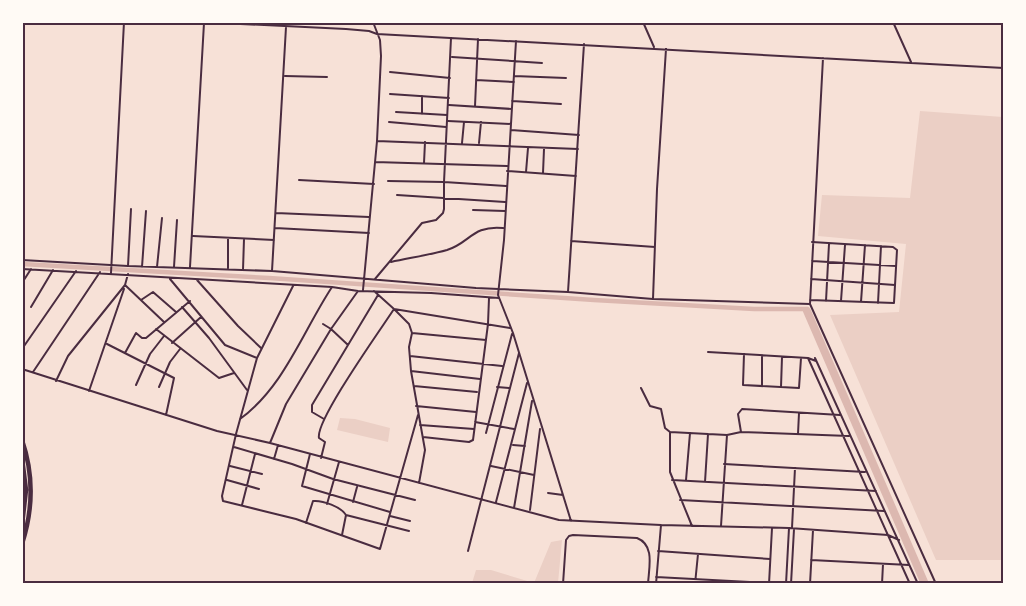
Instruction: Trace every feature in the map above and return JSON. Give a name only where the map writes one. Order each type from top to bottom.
[{"type":"highway","points":[[22,440],[30,470],[32,496],[22,544]]},
{"type":"highway","points":[[22,458],[26,506],[22,525]]},
{"type":"street","points":[[111,273],[124,22]]},
{"type":"street","points":[[199,22],[358,29],[377,34],[1004,68]]},
{"type":"street","points":[[363,289],[374,184],[381,46],[373,22]]},
{"type":"street","points":[[643,22],[655,48]]},
{"type":"street","points":[[893,22],[911,62]]},
{"type":"street","points":[[190,267],[204,23]]},
{"type":"street","points":[[272,271],[286,27]]},
{"type":"street","points":[[375,279],[422,223],[441,216],[443,213],[451,38]]},
{"type":"street","points":[[475,106],[478,39]]},
{"type":"street","points":[[516,41],[499,297],[513,333],[571,521]]},
{"type":"street","points":[[568,291],[584,44]]},
{"type":"street","points":[[653,299],[666,49]]},
{"type":"street","points":[[451,57],[542,63]]},
{"type":"street","points":[[823,58],[810,302],[936,584]]},
{"type":"street","points":[[390,72],[450,78]]},
{"type":"street","points":[[284,76],[327,77]]},
{"type":"street","points":[[514,76],[567,78]]},
{"type":"street","points":[[476,80],[514,82]]},
{"type":"street","points":[[390,94],[449,98]]},
{"type":"street","points":[[422,114],[423,96]]},
{"type":"street","points":[[513,101],[561,104]]},
{"type":"street","points":[[448,105],[512,109]]},
{"type":"street","points":[[396,112],[447,116]]},
{"type":"street","points":[[447,121],[511,124]]},
{"type":"street","points":[[389,122],[447,127]]},
{"type":"street","points":[[462,144],[464,122]]},
{"type":"street","points":[[479,145],[481,122]]},
{"type":"street","points":[[511,130],[579,135]]},
{"type":"street","points":[[377,141],[578,149]]},
{"type":"street","points":[[424,163],[425,142]]},
{"type":"street","points":[[526,172],[528,147]]},
{"type":"street","points":[[543,173],[544,148]]},
{"type":"street","points":[[375,162],[507,166]]},
{"type":"street","points":[[507,171],[576,176]]},
{"type":"street","points":[[299,180],[374,184]]},
{"type":"street","points":[[388,181],[506,186]]},
{"type":"street","points":[[397,195],[505,202]]},
{"type":"street","points":[[128,266],[131,209]]},
{"type":"street","points":[[473,210],[505,211]]},
{"type":"street","points":[[142,267],[146,211]]},
{"type":"street","points":[[276,213],[370,217]]},
{"type":"street","points":[[157,267],[162,218]]},
{"type":"street","points":[[174,267],[177,220]]},
{"type":"street","points":[[275,228],[369,233]]},
{"type":"street","points":[[391,262],[450,250],[482,229],[504,228]]},
{"type":"street","points":[[192,236],[274,240]]},
{"type":"street","points":[[228,238],[228,268]]},
{"type":"street","points":[[243,270],[244,238]]},
{"type":"street","points":[[571,241],[655,247]]},
{"type":"street","points":[[22,260],[142,267],[228,268],[365,277],[476,288],[568,291],[653,299],[894,303],[896,248],[812,242]]},
{"type":"street","points":[[826,301],[829,244]]},
{"type":"street","points":[[841,302],[845,245]]},
{"type":"street","points":[[861,302],[865,245]]},
{"type":"street","points":[[878,303],[880,246]]},
{"type":"street","points":[[812,261],[896,266]]},
{"type":"street","points":[[22,268],[332,287],[358,291],[363,289],[499,297]]},
{"type":"street","points":[[22,283],[31,269]]},
{"type":"street","points":[[31,307],[53,270]]},
{"type":"street","points":[[22,349],[76,271]]},
{"type":"street","points":[[33,373],[100,272]]},
{"type":"street","points":[[89,391],[107,344],[128,274]]},
{"type":"street","points":[[169,277],[225,345],[256,358]]},
{"type":"street","points":[[196,279],[261,348]]},
{"type":"street","points":[[811,279],[895,285]]},
{"type":"street","points":[[56,381],[68,357],[125,285]]},
{"type":"street","points":[[125,285],[164,322]]},
{"type":"street","points":[[293,286],[256,358],[236,434],[222,496],[223,501],[306,523],[380,549],[418,415]]},
{"type":"street","points":[[240,419],[255,407],[278,378],[332,287]]},
{"type":"street","points":[[270,443],[286,404],[331,329],[358,291]]},
{"type":"street","points":[[374,291],[409,324],[411,371],[423,437],[424,460],[419,483]]},
{"type":"street","points":[[141,300],[153,292],[176,312]]},
{"type":"street","points":[[324,419],[314,414],[311,407],[378,295]]},
{"type":"street","points":[[423,437],[471,442],[473,438],[488,324],[489,297]]},
{"type":"street","points":[[125,353],[136,333],[144,339],[190,301]]},
{"type":"street","points":[[182,307],[247,390]]},
{"type":"street","points":[[394,309],[510,328]]},
{"type":"street","points":[[321,458],[325,442],[319,438],[318,434],[324,419],[394,309]]},
{"type":"street","points":[[172,343],[202,316]]},
{"type":"street","points":[[323,324],[348,345]]},
{"type":"street","points":[[202,330],[209,325]]},
{"type":"street","points":[[156,329],[219,378],[234,373]]},
{"type":"street","points":[[411,333],[486,340]]},
{"type":"street","points":[[486,433],[502,366],[513,333]]},
{"type":"street","points":[[136,386],[153,348],[164,336]]},
{"type":"street","points":[[107,344],[175,380],[166,415]]},
{"type":"street","points":[[159,387],[180,349]]},
{"type":"street","points":[[708,352],[815,359],[918,584]]},
{"type":"street","points":[[468,551],[519,353]]},
{"type":"street","points":[[744,354],[743,385],[799,388],[801,358]]},
{"type":"street","points":[[762,355],[762,386]]},
{"type":"street","points":[[410,356],[502,366]]},
{"type":"street","points":[[781,387],[782,357]]},
{"type":"street","points":[[808,358],[910,584]]},
{"type":"street","points":[[22,369],[217,431],[236,434],[547,517],[571,521],[792,528],[888,535],[899,540]]},
{"type":"street","points":[[411,371],[480,378]]},
{"type":"street","points":[[496,502],[528,382]]},
{"type":"street","points":[[414,386],[478,393]]},
{"type":"street","points":[[497,387],[510,388]]},
{"type":"street","points":[[641,388],[650,406],[661,409],[665,428],[670,432],[850,436]]},
{"type":"street","points":[[514,508],[532,398]]},
{"type":"street","points":[[416,406],[476,412]]},
{"type":"street","points":[[741,432],[738,414],[740,410],[841,416]]},
{"type":"street","points":[[798,434],[799,412]]},
{"type":"street","points":[[475,422],[515,429]]},
{"type":"street","points":[[420,425],[474,429]]},
{"type":"street","points":[[530,511],[541,426]]},
{"type":"street","points":[[670,432],[669,466],[672,480],[692,526]]},
{"type":"street","points":[[686,480],[690,433]]},
{"type":"street","points":[[705,482],[708,434]]},
{"type":"street","points":[[721,526],[727,435]]},
{"type":"street","points":[[511,444],[525,446]]},
{"type":"street","points":[[274,459],[278,445]]},
{"type":"street","points":[[234,447],[333,479],[414,500]]},
{"type":"street","points":[[242,505],[255,454]]},
{"type":"street","points":[[309,454],[302,486],[390,512]]},
{"type":"street","points":[[327,504],[339,462]]},
{"type":"street","points":[[724,464],[867,472]]},
{"type":"street","points":[[230,466],[262,474]]},
{"type":"street","points":[[490,466],[534,475]]},
{"type":"street","points":[[791,584],[795,468]]},
{"type":"street","points":[[227,480],[259,489]]},
{"type":"street","points":[[672,480],[876,491]]},
{"type":"street","points":[[353,502],[357,486]]},
{"type":"street","points":[[548,493],[563,495]]},
{"type":"street","points":[[306,523],[314,501],[318,500],[343,510],[346,515],[342,535]]},
{"type":"street","points":[[680,500],[885,511]]},
{"type":"street","points":[[346,515],[410,531]]},
{"type":"street","points":[[389,516],[410,521]]},
{"type":"street","points":[[656,584],[661,525]]},
{"type":"street","points":[[656,577],[769,583],[772,528]]},
{"type":"street","points":[[786,584],[792,528]]},
{"type":"street","points":[[810,584],[813,530]]},
{"type":"street","points":[[563,584],[565,544],[569,536],[573,535],[642,540],[650,549],[648,584]]},
{"type":"street","points":[[657,552],[770,560]]},
{"type":"street","points":[[695,584],[698,554]]},
{"type":"street","points":[[811,560],[909,565]]},
{"type":"street","points":[[882,584],[883,564]]},
{"type":"shaded area","points":[[920,111],[1003,117],[1003,560],[936,560],[830,315],[899,312],[906,244],[818,236],[822,195],[910,198]]},
{"type":"shaded area","points":[[340,418],[355,419],[390,428],[388,442],[337,430]]},
{"type":"shaded area","points":[[562,540],[558,583],[534,583],[551,542]]},
{"type":"shaded area","points":[[476,570],[491,570],[534,583],[472,583]]},
{"type":"waterway","points":[[22,264],[594,300],[754,309],[807,309],[807,311]]},
{"type":"waterway","points":[[807,311],[925,584]]}]
